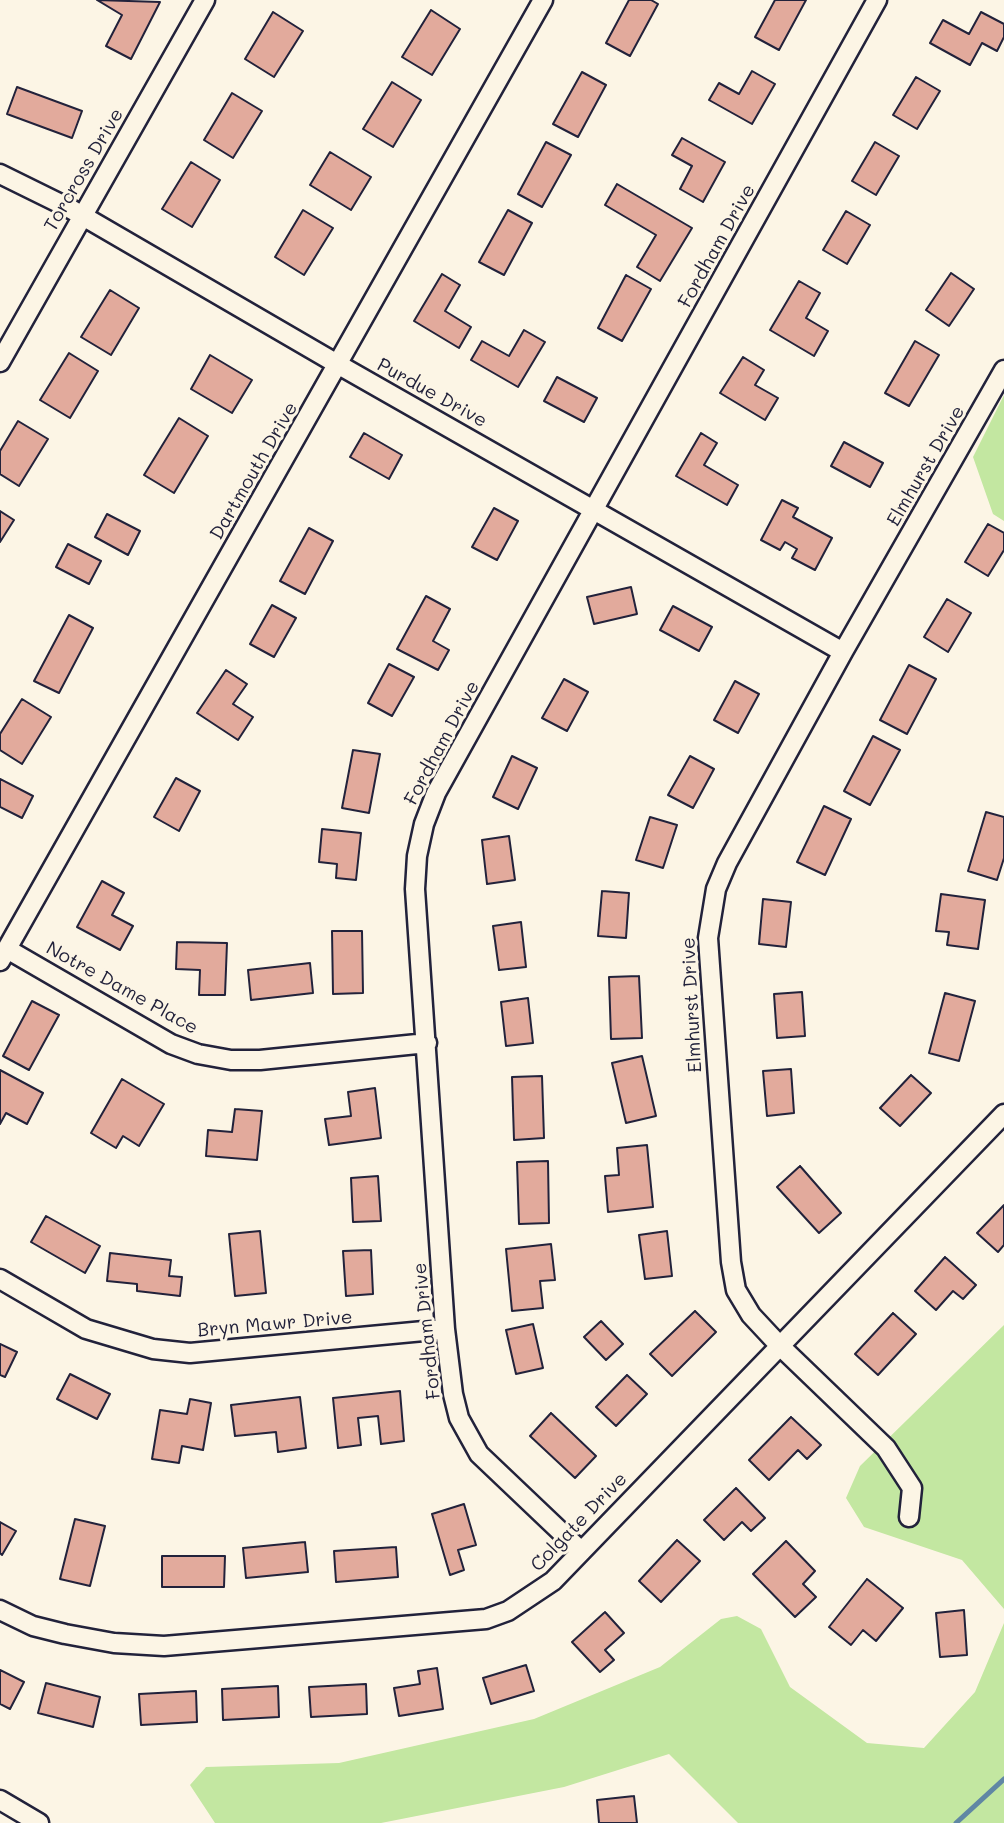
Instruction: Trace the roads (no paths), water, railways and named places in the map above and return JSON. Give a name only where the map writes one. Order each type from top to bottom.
[{"type":"street","name":"Torcross Drive","points":[[0,362],[205,0]]},
{"type":"street","name":"Dartmouth Drive","points":[[4,955],[543,0]]},
{"type":"street","name":"Fordham Drive","points":[[581,1551],[493,1470],[468,1437],[453,1394],[445,1329],[415,889],[424,824],[436,793],[877,0]]},
{"type":"street","name":"Purdue Drive","points":[[0,174],[33,188],[843,652]]},
{"type":"street","name":"Elmhurst Drive","points":[[909,1517],[912,1488],[886,1448],[779,1345],[743,1305],[736,1290],[731,1262],[708,938],[716,889],[727,863],[843,652],[1004,370]]},
{"type":"street","name":"Notre Dame Place","points":[[4,955],[171,1044],[198,1054],[231,1060],[260,1060],[427,1043]]},
{"type":"street","name":"Colgate Drive","points":[[0,1610],[33,1626],[65,1634],[114,1643],[163,1646],[486,1619],[530,1599],[553,1581],[1004,1114]]},
{"type":"street","name":"Bryn Mawr Drive","points":[[0,1279],[86,1329],[153,1349],[190,1353],[445,1329]]},
{"type":"street","points":[[0,1800],[39,1823]]},
{"type":"waterway","points":[[956,1823],[1004,1779]]}]
